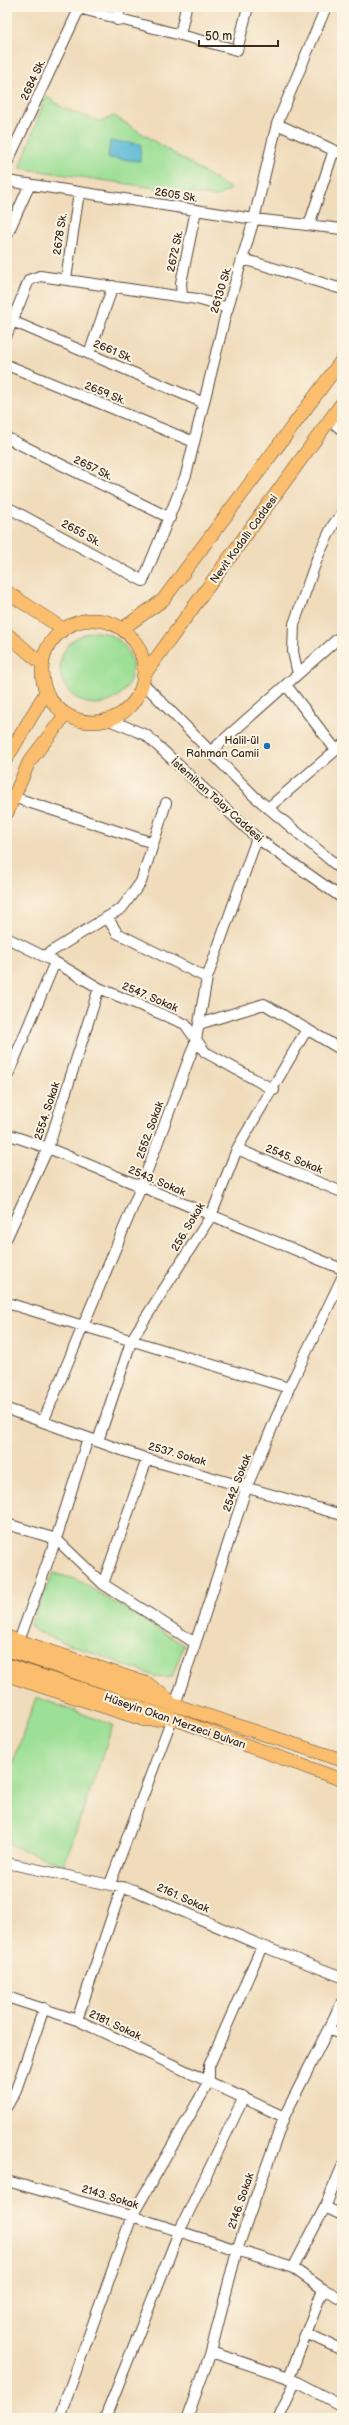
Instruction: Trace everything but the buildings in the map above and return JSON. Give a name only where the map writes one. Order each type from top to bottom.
[{"type":"main road","points":[[122,629],[163,600],[342,360]]},
{"type":"main road","name":"Nevit Kodallı Caddesi","points":[[143,679],[342,403]]},
{"type":"main road","points":[[7,592],[63,629]]},
{"type":"main road","points":[[94,619],[110,622],[122,629],[132,638],[139,649],[143,662],[143,679],[133,703],[123,713],[109,720],[94,722],[80,720],[66,714],[55,705],[46,692],[42,678],[42,664],[46,651],[53,639],[63,629],[78,622],[94,619]]},
{"type":"main road","points":[[7,634],[42,664]]},
{"type":"main road","points":[[7,758],[46,692]]},
{"type":"main road","points":[[7,813],[29,762],[66,714]]},
{"type":"main road","points":[[13,1639],[148,1684],[175,1705]]},
{"type":"main road","name":"Hüseyin Okan Merzeci Bulvarı","points":[[7,1650],[342,1760]]},
{"type":"main road","name":"Hüseyin Okan Merzeci Bulvarı","points":[[7,1665],[172,1718],[342,1780]]},
{"type":"main road","points":[[7,1674],[145,1720],[172,1718]]},
{"type":"street","points":[[117,20],[121,7]]},
{"type":"street","points":[[180,35],[186,7]]},
{"type":"street","points":[[78,8],[117,20],[237,50],[248,7]]},
{"type":"street","name":"26130 Sk.","points":[[143,581],[186,476],[228,308],[254,219],[277,124],[326,7]]},
{"type":"street","name":"2684 Sk.","points":[[7,163],[78,8]]},
{"type":"street","points":[[277,124],[338,152],[309,225]]},
{"type":"street","name":"2605 Sk.","points":[[7,181],[254,219],[342,229]]},
{"type":"street","points":[[7,236],[30,184]]},
{"type":"street","name":"2678 Sk.","points":[[66,279],[79,192]]},
{"type":"street","name":"2672 Sk.","points":[[182,296],[180,283],[196,210]]},
{"type":"street","points":[[243,260],[342,289]]},
{"type":"street","points":[[7,334],[28,280],[40,276],[182,296],[228,308]]},
{"type":"street","points":[[89,354],[113,286]]},
{"type":"street","name":"2661 Sk.","points":[[12,321],[204,403]]},
{"type":"street","name":"2659 Sk.","points":[[7,365],[194,442]]},
{"type":"street","points":[[330,420],[342,430]]},
{"type":"street","name":"2657 Sk.","points":[[7,438],[170,518]]},
{"type":"street","name":"2655 Sk.","points":[[7,507],[143,581]]},
{"type":"street","points":[[298,674],[293,652],[294,624],[318,556],[333,525],[342,513]]},
{"type":"street","points":[[210,752],[342,635]]},
{"type":"street","points":[[143,679],[210,752],[268,808],[342,870]]},
{"type":"street","points":[[268,808],[339,747],[286,685]]},
{"type":"street","name":"İstemihan Talay Caddesi","points":[[109,720],[146,735],[257,838],[342,898]]},
{"type":"street","points":[[13,797],[152,843]]},
{"type":"street","points":[[44,956],[122,908],[140,882],[166,803]]},
{"type":"street","name":"2552. Sokak","points":[[43,1422],[141,1187],[196,1040],[207,978],[257,838]]},
{"type":"street","points":[[107,917],[118,933],[207,978]]},
{"type":"street","name":"2547. Sokak","points":[[7,938],[44,956],[99,988],[186,1024],[205,1052],[274,1090]]},
{"type":"street","points":[[7,1077],[55,962]]},
{"type":"street","name":"2554. Sokak","points":[[7,1237],[11,1216],[48,1148],[99,988]]},
{"type":"street","points":[[199,1024],[264,1004],[342,1050]]},
{"type":"street","name":"256. Sokak","points":[[13,1639],[56,1539],[132,1339],[211,1216],[238,1149],[274,1090],[307,1029]]},
{"type":"street","name":"2543. Sokak","points":[[7,1134],[48,1148],[342,1269]]},
{"type":"street","name":"2545. Sokak","points":[[238,1149],[342,1192]]},
{"type":"street","name":"2542. Sokak","points":[[175,1705],[247,1486],[289,1388],[342,1278]]},
{"type":"street","points":[[7,1303],[132,1339],[289,1388]]},
{"type":"street","name":"2537. Sokak","points":[[7,1409],[147,1459],[247,1486],[342,1515]]},
{"type":"street","points":[[104,1584],[147,1459]]},
{"type":"street","points":[[7,1524],[56,1539],[104,1584],[195,1643]]},
{"type":"street","points":[[110,1884],[172,1718]]},
{"type":"street","name":"2161. Sokak","points":[[7,1864],[134,1890],[262,1946],[342,1977]]},
{"type":"street","points":[[77,2020],[122,1887]]},
{"type":"street","points":[[59,2418],[132,2216],[209,2082],[209,2066],[262,1946]]},
{"type":"street","name":"2181. Sokak","points":[[7,1997],[77,2020],[284,2117]]},
{"type":"street","name":"2146. Sokak","points":[[187,2418],[211,2352],[237,2250],[284,2117],[342,2002]]},
{"type":"street","points":[[7,2106],[16,2090],[44,2008]]},
{"type":"street","points":[[329,2028],[342,2035]]},
{"type":"street","points":[[105,2418],[179,2232],[244,2097]]},
{"type":"street","points":[[293,2268],[325,2207],[342,2167]]},
{"type":"street","name":"2143. Sokak","points":[[7,2181],[132,2216],[293,2268],[323,2290],[342,2299]]},
{"type":"street","points":[[325,2207],[342,2216]]},
{"type":"street","points":[[279,2418],[306,2333],[323,2290]]},
{"type":"street","points":[[306,2333],[342,2350]]},
{"type":"street","points":[[211,2352],[292,2380],[342,2406]]},
{"type":"green space","points":[[46,96],[63,108],[101,122],[114,116],[231,189],[216,197],[20,168]]},
{"type":"green space","points":[[96,632],[116,638],[126,648],[132,668],[126,688],[116,698],[96,704],[76,698],[66,688],[60,668],[66,648],[76,638]]},
{"type":"green space","points":[[53,1573],[78,1580],[184,1645],[172,1677],[160,1678],[37,1632],[30,1625]]},
{"type":"green space","points":[[36,1697],[113,1725],[64,1865],[7,1844],[7,1780]]},
{"type":"water","points":[[110,141],[141,144],[140,161],[108,158]]},
{"type":"place","name":"Halil-ül Rahman Camii","points":[[267,746]]}]
